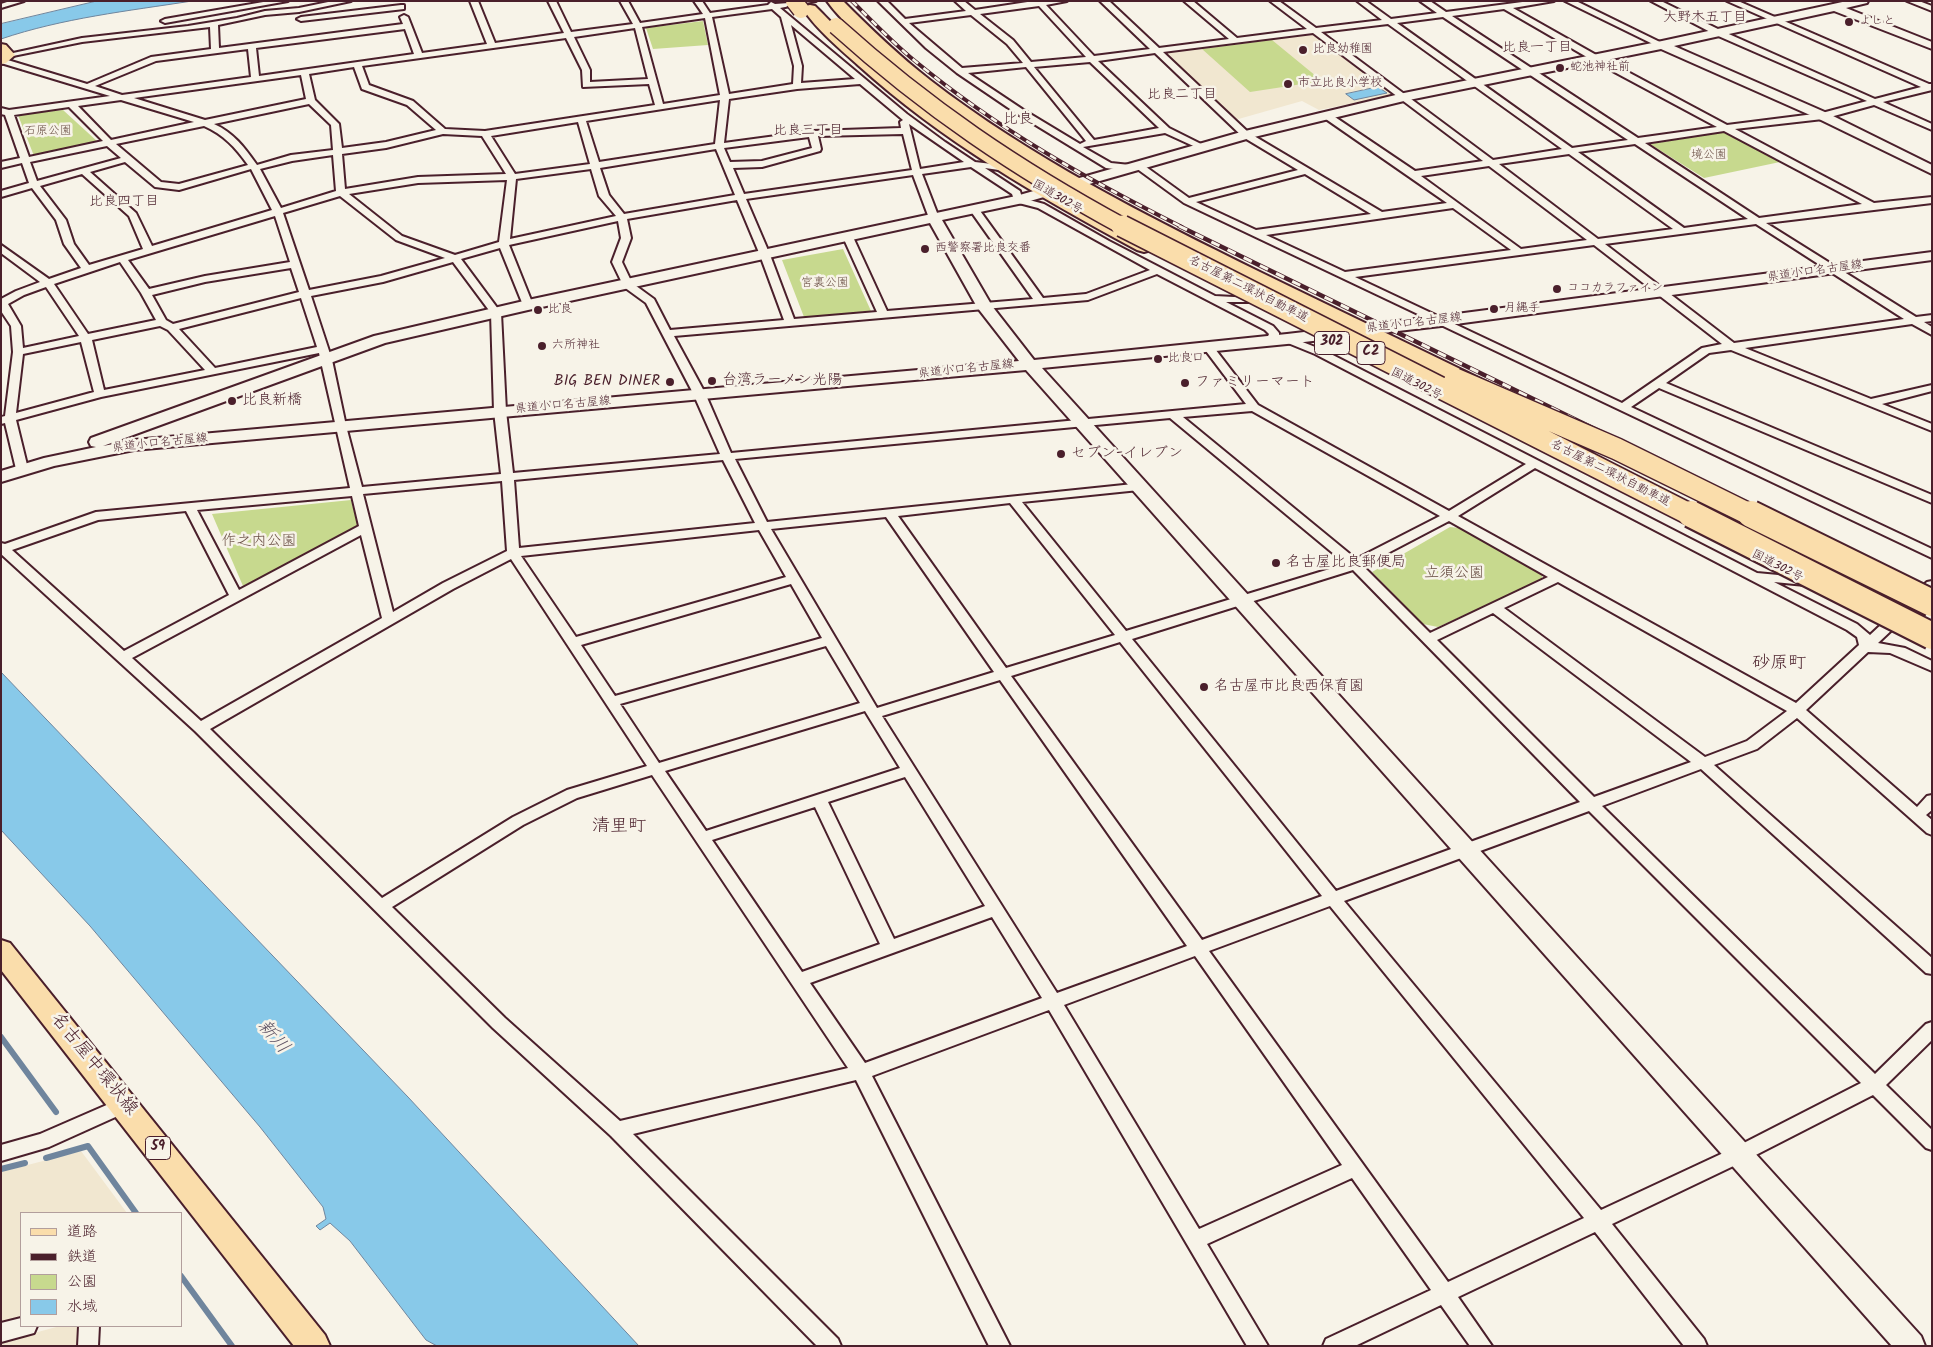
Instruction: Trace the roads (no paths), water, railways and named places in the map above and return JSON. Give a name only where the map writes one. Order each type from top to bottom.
[{"type":"highway","points":[[815,4],[836,46],[884,88],[937,127],[973,150],[1045,187]]},
{"type":"highway","name":"国道302号","points":[[815,4],[846,48],[888,85],[1006,168],[1045,187],[1112,230],[1932,646]]},
{"type":"highway","name":"国道302号","points":[[815,4],[876,43],[940,94],[998,136],[1077,184],[1187,243],[1926,606]]},
{"type":"highway","name":"名古屋第二環状自動車道","points":[[815,4],[836,26],[905,86],[970,135],[1045,187],[1932,636]]},
{"type":"highway","name":"名古屋第二環状自動車道","points":[[815,4],[851,27],[921,87],[988,134],[1060,180],[1149,229],[1400,357],[1932,619]]},
{"type":"highway","points":[[1400,357],[1492,393],[1617,449],[1926,606]]},
{"type":"main road","name":"名古屋中環状線","points":[[1,950],[125,1105],[304,1340]]},
{"type":"street","points":[[1,6],[20,1]]},
{"type":"street","points":[[152,22],[284,1]]},
{"type":"street","points":[[4,54],[82,40],[214,24],[265,13],[299,10],[347,1]]},
{"type":"street","points":[[474,1],[492,46]]},
{"type":"street","points":[[552,1],[586,70],[586,85],[652,81]]},
{"type":"street","points":[[624,1],[638,26],[659,106]]},
{"type":"street","points":[[698,1],[708,16],[725,97],[719,146],[765,256],[790,323]]},
{"type":"street","points":[[882,1],[929,46],[960,71],[1019,111],[1109,166],[1134,167],[1187,201],[1932,554]]},
{"type":"street","points":[[959,1],[1010,42],[1091,142]]},
{"type":"street","points":[[904,21],[1062,1]]},
{"type":"street","points":[[1104,1],[1246,135],[1381,216]]},
{"type":"street","points":[[1188,1],[1236,41]]},
{"type":"street","points":[[1274,1],[1404,97],[1731,346],[1932,428]]},
{"type":"street","points":[[1361,1],[1681,230]]},
{"type":"street","points":[[1424,1],[1756,221],[1911,321],[1932,332]]},
{"type":"street","points":[[1497,1],[1595,58],[1872,206]]},
{"type":"street","points":[[960,71],[1156,51],[1550,1]]},
{"type":"street","points":[[1569,1],[1662,45],[1823,116],[1932,170]]},
{"type":"street","points":[[1655,1],[1719,33],[1932,127]]},
{"type":"street","points":[[1731,1],[1931,87]]},
{"type":"street","points":[[1821,1],[1932,46]]},
{"type":"street","points":[[905,131],[813,134],[719,146],[530,176],[418,180],[341,193],[87,269],[20,293],[2,303],[16,326],[18,352],[6,420],[13,472],[325,354],[380,339],[1018,200],[1045,187],[1077,184],[1246,135],[1404,97],[1662,45],[1863,1]]},
{"type":"street","points":[[1910,1],[1932,9]]},
{"type":"street","points":[[1039,3],[1166,130],[1203,147]]},
{"type":"street","points":[[87,87],[154,59],[252,46],[302,29],[401,4],[406,26],[419,56]]},
{"type":"street","points":[[771,4],[860,81],[904,116],[1017,193],[1018,200]]},
{"type":"street","points":[[87,269],[70,244],[61,220],[34,185],[27,160],[5,112],[638,26],[708,16],[771,4],[815,4]]},
{"type":"street","points":[[299,10],[302,29]]},
{"type":"street","points":[[785,17],[798,66],[798,86]]},
{"type":"street","points":[[214,24],[215,51]]},
{"type":"street","points":[[302,29],[406,26]]},
{"type":"street","points":[[4,54],[51,38],[95,30]]},
{"type":"street","points":[[252,46],[255,79]]},
{"type":"street","points":[[4,54],[87,87],[126,97],[206,123],[223,131],[236,142],[254,167],[278,212],[325,354],[340,426],[389,620]]},
{"type":"street","points":[[357,65],[365,87],[410,103],[442,131]]},
{"type":"street","points":[[305,72],[311,101],[335,124],[341,193],[399,238],[455,258],[496,313],[500,411],[506,478],[511,509],[513,553],[702,838],[861,1072],[1000,1346]]},
{"type":"street","points":[[72,104],[110,143],[158,186],[179,187],[291,158],[386,145],[442,131],[485,134],[521,130],[581,118],[659,106],[798,86],[860,81]]},
{"type":"street","points":[[1413,174],[1725,128],[1823,116],[1931,87]]},
{"type":"street","points":[[1,166],[311,101]]},
{"type":"street","points":[[1326,115],[1413,174],[1518,251]]},
{"type":"street","points":[[904,116],[905,131],[917,173],[934,218],[985,307],[1029,364],[1911,1346]]},
{"type":"street","points":[[581,118],[604,196],[622,217],[626,238],[617,262],[628,285],[650,301],[699,393],[728,458],[763,526],[908,770],[1054,1003],[1258,1346]]},
{"type":"street","points":[[1076,146],[1166,130]]},
{"type":"street","points":[[485,134],[512,176],[504,245],[528,306]]},
{"type":"street","points":[[728,165],[762,164],[817,149],[813,134]]},
{"type":"street","points":[[1,194],[127,159]]},
{"type":"street","points":[[18,352],[167,325],[304,294],[383,279],[519,240],[622,217],[741,197],[972,164],[1006,168]]},
{"type":"street","points":[[83,171],[133,215],[149,251]]},
{"type":"street","points":[[1187,201],[1306,171]]},
{"type":"street","points":[[1018,200],[1041,206],[1120,250],[1269,328],[1274,333],[1274,337],[1279,340],[1319,352],[1858,630],[1866,640],[1866,648]]},
{"type":"street","points":[[1344,275],[1681,230],[1932,200]]},
{"type":"street","points":[[1256,234],[1455,205]]},
{"type":"street","points":[[975,210],[1040,302]]},
{"type":"street","points":[[1112,230],[1116,246],[1120,250]]},
{"type":"street","points":[[848,237],[884,315]]},
{"type":"street","points":[[1,248],[48,283],[86,339],[100,394]]},
{"type":"street","name":"県道小口名古屋線","points":[[13,472],[85,454],[134,445],[699,393],[957,372],[1319,336],[1932,256]]},
{"type":"street","points":[[123,259],[167,325],[212,371]]},
{"type":"street","points":[[146,293],[205,279],[295,264]]},
{"type":"street","points":[[667,333],[1088,297],[1158,270]]},
{"type":"street","points":[[1207,296],[1249,300]]},
{"type":"street","points":[[1623,407],[1706,350],[1932,318]]},
{"type":"street","points":[[1208,346],[1254,408],[1797,710],[1932,829]]},
{"type":"street","points":[[6,420],[100,394],[212,371],[325,354]]},
{"type":"street","points":[[1657,383],[1932,500]]},
{"type":"street","points":[[1870,403],[1932,388]]},
{"type":"street","points":[[831,1346],[616,1130],[499,1023],[200,728],[3,548],[96,516],[728,458],[1172,414],[1254,408]]},
{"type":"street","points":[[1172,414],[1355,565],[1591,804],[1932,1142]]},
{"type":"street","points":[[380,906],[534,813],[572,794],[1002,673],[1355,565],[1449,516],[1535,464]]},
{"type":"street","points":[[200,728],[448,586],[513,553],[1139,486]]},
{"type":"street","points":[[1014,500],[1333,899],[1598,1221],[1697,1346]]},
{"type":"street","points":[[190,508],[236,597]]},
{"type":"street","points":[[890,513],[1482,1346]]},
{"type":"street","points":[[123,657],[366,527]]},
{"type":"street","points":[[1752,575],[1805,581]]},
{"type":"street","points":[[1428,639],[1558,577]]},
{"type":"street","points":[[572,643],[794,579]]},
{"type":"street","points":[[616,1130],[861,1072],[1054,1003],[1198,948],[1752,745],[1797,710],[1866,648],[1889,624],[1926,606],[1932,585]]},
{"type":"street","points":[[1495,608],[1703,763],[1932,968]]},
{"type":"street","points":[[611,702],[830,640]]},
{"type":"street","points":[[1866,648],[1876,646],[1893,648],[1932,667]]},
{"type":"street","points":[[702,838],[908,770]]},
{"type":"street","points":[[819,800],[890,947]]},
{"type":"street","points":[[1916,816],[1932,800]]},
{"type":"street","points":[[798,980],[995,909]]},
{"type":"street","points":[[1333,1346],[1740,1154],[1875,1086],[1932,1029]]},
{"type":"street","points":[[1,1153],[43,1141],[125,1105]]},
{"type":"street","points":[[1194,1240],[1355,1168]]},
{"type":"street","points":[[1,1333],[23,1327]]},
{"type":"street","points":[[88,1346],[89,1327]]},
{"type":"water","points":[[97,1],[192,1],[72,20],[1,39],[1,24]]},
{"type":"water","points":[[1378,87],[1387,93],[1354,100],[1346,94]]},
{"type":"water","name":"新川","points":[[1,672],[408,1097],[639,1346],[437,1346],[426,1340],[350,1241],[330,1223],[320,1230],[316,1226],[326,1219],[323,1207],[260,1127],[90,926],[1,830]]},
{"type":"waterway","points":[[1,1037],[56,1112]]},
{"type":"waterway","points":[[46,1158],[88,1146],[135,1212]]},
{"type":"waterway","points":[[1,1169],[25,1163]]},
{"type":"waterway","points":[[182,1277],[232,1346]]},
{"type":"railway","points":[[852,1],[907,54],[978,109],[1010,131],[1112,191],[1182,227]]},
{"type":"railway","points":[[1179,226],[1773,516]]},
{"type":"railway","points":[[1771,514],[1932,593]]},
{"type":"place","name":"よしと","points":[[1849,22]]},
{"type":"place","name":"比良幼稚園","points":[[1303,50]]},
{"type":"place","name":"蛇池神社前","points":[[1560,68]]},
{"type":"place","name":"市立比良小学校","points":[[1288,84]]},
{"type":"place","name":"西警察署比良交番","points":[[925,249]]},
{"type":"place","name":"ココカラファイン","points":[[1557,289]]},
{"type":"place","name":"月縄手","points":[[1494,309]]},
{"type":"place","name":"比良","points":[[538,310]]},
{"type":"place","name":"六所神社","points":[[542,346]]},
{"type":"place","name":"比良口","points":[[1158,359]]},
{"type":"place","name":"台湾ラーメン光陽","points":[[712,381]]},
{"type":"place","name":"BIG BEN DINER","points":[[670,382]]},
{"type":"place","name":"ファミリーマート","points":[[1185,383]]},
{"type":"place","name":"比良新橋","points":[[232,401]]},
{"type":"place","name":"セブン-イレブン","points":[[1061,454]]},
{"type":"place","name":"名古屋比良郵便局","points":[[1276,563]]},
{"type":"place","name":"名古屋市比良西保育園","points":[[1204,687]]},
{"type":"district","name":"大野木五丁目","points":[[1705,19]]},
{"type":"district","name":"比良一丁目","points":[[1537,49]]},
{"type":"district","name":"比良二丁目","points":[[1182,96]]},
{"type":"district","name":"比良","points":[[1018,120]]},
{"type":"district","name":"比良三丁目","points":[[808,132]]},
{"type":"district","name":"比良四丁目","points":[[124,203]]},
{"type":"district","name":"砂原町","points":[[1779,665]]},
{"type":"district","name":"清里町","points":[[619,828]]},
{"type":"park label","name":"石原公園","points":[[48,132]]},
{"type":"park label","name":"境公園","points":[[1709,156]]},
{"type":"park label","name":"宮裏公園","points":[[825,284]]},
{"type":"park label","name":"作之内公園","points":[[259,542]]},
{"type":"park label","name":"立須公園","points":[[1454,574]]}]
